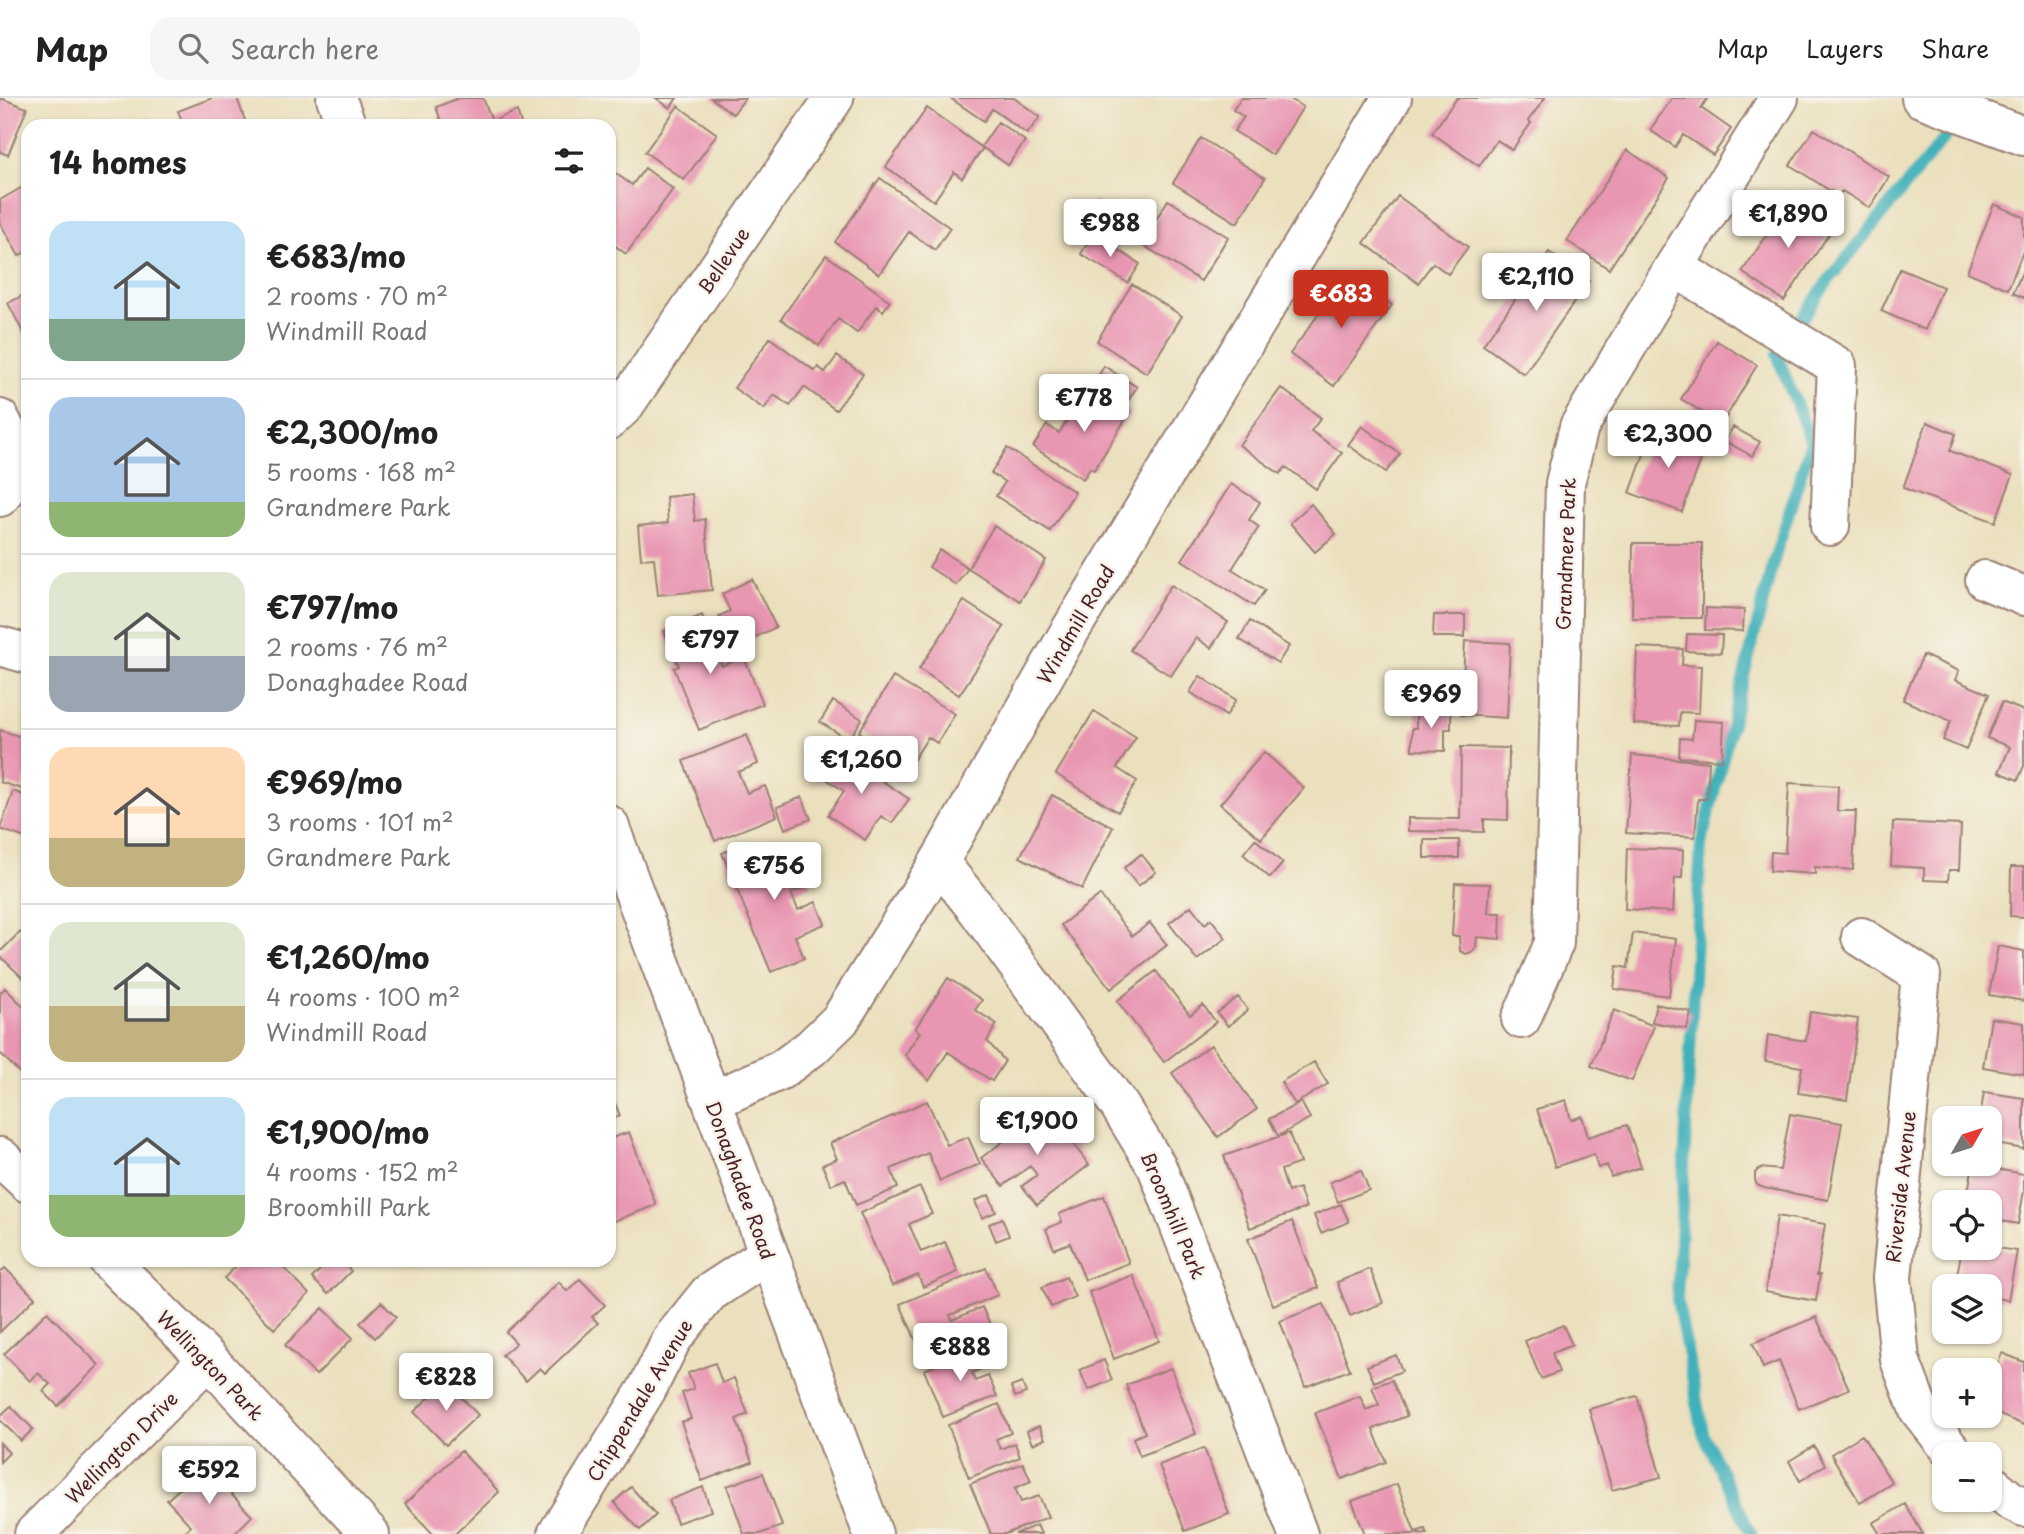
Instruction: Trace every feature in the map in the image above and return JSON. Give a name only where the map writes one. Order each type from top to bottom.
[{"type":"street","points":[[336,98],[344,119]]},
{"type":"street","name":"Bellevue","points":[[616,413],[624,406],[834,98]]},
{"type":"street","name":"Windmill Road","points":[[712,1101],[781,1070],[840,1020],[939,862],[1067,636],[1392,98]]},
{"type":"street","name":"Grandmere Park","points":[[1521,1019],[1554,943],[1565,482],[1579,427],[1779,98]]},
{"type":"street","points":[[1935,104],[2013,132]]},
{"type":"street","points":[[1674,267],[1838,366],[1830,526]]},
{"type":"street","points":[[0,419],[15,446],[5,489],[0,497]]},
{"type":"street","points":[[1985,580],[2024,596]]},
{"type":"street","points":[[0,646],[21,652]]},
{"type":"street","name":"Donaghadee Road","points":[[616,844],[873,1534]]},
{"type":"street","name":"Broomhill Park","points":[[939,862],[976,908],[1119,1105],[1157,1167],[1297,1534]]},
{"type":"street","name":"Riverside Avenue","points":[[1861,937],[1921,975],[1892,1278],[1900,1360],[1919,1410],[1944,1442]]},
{"type":"street","points":[[0,1157],[21,1176]]},
{"type":"street","name":"Chippendale Avenue","points":[[557,1534],[646,1390],[672,1339],[709,1293],[768,1254]]},
{"type":"street","name":"Wellington Park","points":[[115,1267],[208,1359],[369,1534]]},
{"type":"street","name":"Wellington Drive","points":[[34,1534],[208,1359]]},
{"type":"street","points":[[2002,1493],[2024,1507]]},
{"type":"building","points":[[0,98],[27,108],[8,155],[0,152]]},
{"type":"building","points":[[212,98],[237,98],[244,119],[181,119],[178,111]]},
{"type":"building","points":[[459,98],[483,98],[491,119],[440,119],[436,107]]},
{"type":"building","points":[[656,98],[677,98],[670,108]]},
{"type":"building","points":[[711,98],[745,98],[733,114]]},
{"type":"building","points":[[950,98],[1014,98],[1040,117],[1027,134],[992,109],[984,121]]},
{"type":"building","points":[[1241,98],[1289,98],[1303,107],[1273,155],[1234,131],[1244,117],[1233,110]]},
{"type":"building","points":[[1457,98],[1545,98],[1512,150],[1497,140],[1479,166],[1432,133]]},
{"type":"building","points":[[1672,98],[1708,98],[1701,108],[1731,129],[1713,155],[1683,135],[1675,147],[1650,130]]},
{"type":"building","points":[[678,106],[717,134],[684,180],[645,152]]},
{"type":"building","points":[[927,108],[981,147],[998,122],[1025,141],[1008,165],[983,148],[962,178],[954,172],[934,201],[886,167]]},
{"type":"building","points":[[517,111],[520,119],[497,119]]},
{"type":"building","points":[[1814,129],[1889,177],[1870,208],[1842,191],[1838,196],[1790,165]]},
{"type":"building","points":[[1201,138],[1265,178],[1237,223],[1173,183]]},
{"type":"building","points":[[1627,150],[1669,178],[1609,269],[1567,241]]},
{"type":"building","points":[[645,168],[673,189],[626,254],[616,246],[616,173],[632,185]]},
{"type":"building","points":[[880,178],[950,228],[935,250],[909,232],[879,274],[835,242]]},
{"type":"building","points":[[21,188],[19,256],[0,223],[0,200]]},
{"type":"building","points":[[1398,196],[1468,247],[1448,274],[1433,263],[1418,283],[1364,243]]},
{"type":"building","points":[[1791,199],[1833,228],[1784,301],[1742,272]]},
{"type":"building","points":[[1093,200],[1132,224],[1118,247],[1079,223]]},
{"type":"building","points":[[1168,200],[1228,237],[1201,281],[1141,244]]},
{"type":"building","points":[[1994,204],[2024,217],[2024,249],[2008,289],[1967,272]]},
{"type":"building","points":[[1093,234],[1140,264],[1128,283],[1081,254]]},
{"type":"building","points":[[1549,252],[1589,281],[1524,374],[1483,345]]},
{"type":"building","points":[[826,255],[890,301],[883,311],[876,306],[857,333],[838,319],[819,346],[781,319]]},
{"type":"building","points":[[2024,268],[2024,298],[2013,293]]},
{"type":"building","points":[[1900,269],[1943,287],[1925,330],[1881,311]]},
{"type":"building","points":[[1348,273],[1392,305],[1334,386],[1290,354]]},
{"type":"building","points":[[1132,284],[1182,316],[1147,373],[1097,341]]},
{"type":"building","points":[[21,296],[21,328],[8,303]]},
{"type":"building","points":[[770,338],[815,371],[818,367],[825,372],[837,356],[863,374],[836,410],[804,387],[790,406],[774,395],[764,409],[734,388]]},
{"type":"building","points":[[1717,341],[1757,365],[1722,424],[1681,399]]},
{"type":"building","points":[[1104,366],[1137,387],[1125,405],[1093,385]]},
{"type":"building","points":[[1089,386],[1130,412],[1094,470],[1090,468],[1083,479],[1033,447],[1047,425],[1059,433]]},
{"type":"building","points":[[1281,388],[1321,418],[1311,431],[1342,453],[1316,489],[1286,467],[1280,474],[1239,445]]},
{"type":"building","points":[[1927,422],[1956,434],[1950,451],[2013,475],[1995,522],[1903,488]]},
{"type":"building","points":[[1362,426],[1400,454],[1386,472],[1348,445]]},
{"type":"building","points":[[1733,427],[1760,442],[1752,456],[1725,441]]},
{"type":"building","points":[[1653,429],[1705,448],[1682,512],[1630,493]]},
{"type":"building","points":[[1007,448],[1075,492],[1050,531],[996,496],[1005,482],[991,473]]},
{"type":"building","points":[[1231,484],[1260,502],[1249,520],[1259,527],[1232,569],[1265,590],[1254,606],[1182,560]]},
{"type":"building","points":[[692,494],[695,521],[705,519],[712,590],[658,595],[654,558],[641,559],[638,526],[668,523],[666,497]]},
{"type":"building","points":[[1311,504],[1336,534],[1315,552],[1290,523]]},
{"type":"building","points":[[994,526],[1046,560],[1020,601],[968,568]]},
{"type":"building","points":[[1633,543],[1702,543],[1702,618],[1632,618]]},
{"type":"building","points":[[940,550],[968,568],[956,585],[929,567]]},
{"type":"building","points":[[752,579],[776,627],[734,648],[719,616],[730,611],[722,594]]},
{"type":"building","points":[[1171,585],[1228,622],[1211,648],[1196,638],[1171,676],[1130,650]]},
{"type":"building","points":[[964,601],[1004,627],[959,695],[919,669]]},
{"type":"building","points":[[1706,608],[1744,610],[1743,631],[1705,630]]},
{"type":"building","points":[[702,615],[722,666],[744,657],[763,704],[699,730],[674,668],[679,666],[664,631]]},
{"type":"building","points":[[1434,615],[1465,615],[1465,637],[1433,637]]},
{"type":"building","points":[[1250,621],[1289,646],[1278,663],[1239,639]]},
{"type":"building","points":[[1687,634],[1722,635],[1721,653],[1686,651]]},
{"type":"building","points":[[1465,641],[1510,643],[1507,718],[1461,715]]},
{"type":"building","points":[[1637,647],[1683,649],[1682,665],[1701,666],[1699,713],[1680,712],[1679,726],[1634,724]]},
{"type":"building","points":[[1923,655],[1959,671],[1955,680],[1989,694],[1966,750],[1943,740],[1951,721],[1903,700]]},
{"type":"building","points":[[1200,676],[1236,700],[1226,716],[1190,692]]},
{"type":"building","points":[[893,677],[955,714],[937,743],[928,737],[911,764],[859,732]]},
{"type":"building","points":[[833,701],[862,719],[849,740],[820,722]]},
{"type":"building","points":[[2002,702],[2024,711],[2024,766],[2018,780],[1999,772],[2010,747],[1987,738]]},
{"type":"building","points":[[1416,710],[1451,711],[1451,729],[1445,729],[1445,751],[1412,750],[1412,728],[1416,728]]},
{"type":"building","points":[[1094,711],[1136,737],[1117,768],[1137,781],[1118,812],[1056,774]]},
{"type":"building","points":[[1694,720],[1724,722],[1722,760],[1679,757],[1680,738],[1692,739]]},
{"type":"building","points":[[0,730],[21,737],[21,789],[0,782]]},
{"type":"building","points":[[747,735],[758,764],[738,772],[747,793],[765,786],[777,816],[715,841],[683,761]]},
{"type":"building","points":[[1461,747],[1509,748],[1508,820],[1484,819],[1484,832],[1408,831],[1408,818],[1460,819]]},
{"type":"building","points":[[835,749],[909,799],[892,823],[881,816],[865,840],[828,815],[844,791],[819,774]]},
{"type":"building","points":[[1264,752],[1304,788],[1261,839],[1220,804]]},
{"type":"building","points":[[1632,755],[1709,762],[1707,799],[1698,799],[1695,837],[1626,833]]},
{"type":"building","points":[[1789,783],[1838,786],[1837,811],[1856,811],[1853,870],[1815,867],[1815,874],[1770,871],[1771,852],[1785,853]]},
{"type":"building","points":[[13,791],[21,794],[21,836],[0,829]]},
{"type":"building","points":[[1052,795],[1113,827],[1082,889],[1020,857]]},
{"type":"building","points":[[802,797],[811,819],[785,829],[777,807]]},
{"type":"building","points":[[1893,822],[1961,825],[1959,870],[1949,870],[1948,881],[1924,880],[1924,868],[1891,866]]},
{"type":"building","points":[[1255,839],[1283,863],[1270,878],[1243,854]]},
{"type":"building","points":[[1424,840],[1459,840],[1459,858],[1424,858]]},
{"type":"building","points":[[747,843],[756,865],[797,849],[812,885],[791,893],[798,910],[816,902],[825,924],[795,936],[804,958],[771,972],[722,853]]},
{"type":"building","points":[[1627,848],[1683,850],[1682,878],[1675,878],[1673,912],[1625,909]]},
{"type":"building","points":[[1141,854],[1156,872],[1138,886],[1124,868]]},
{"type":"building","points":[[2011,867],[2024,867],[2024,917],[2010,916]]},
{"type":"building","points":[[1455,883],[1490,884],[1488,913],[1501,913],[1500,939],[1477,937],[1476,947],[1466,954],[1460,951],[1459,936],[1452,936]]},
{"type":"building","points":[[1100,895],[1132,936],[1150,923],[1167,945],[1111,989],[1061,925]]},
{"type":"building","points":[[1191,906],[1205,924],[1211,919],[1226,938],[1197,960],[1169,923]]},
{"type":"building","points":[[21,933],[21,976],[0,956],[0,952]]},
{"type":"building","points":[[1633,933],[1676,939],[1669,996],[1614,989],[1617,966],[1628,968]]},
{"type":"building","points":[[1998,946],[2024,951],[2024,1001],[1989,995]]},
{"type":"building","points":[[1156,971],[1190,1015],[1203,1005],[1216,1022],[1164,1062],[1117,1001]]},
{"type":"building","points":[[948,978],[982,1000],[975,1010],[997,1024],[987,1041],[1005,1061],[992,1081],[948,1052],[929,1081],[905,1055],[920,1032],[915,1029]]},
{"type":"building","points":[[5,988],[21,1004],[21,1074],[0,1053],[0,993]]},
{"type":"building","points":[[1238,997],[1248,1010],[1228,1026],[1217,1013]]},
{"type":"building","points":[[1656,1004],[1691,1012],[1687,1029],[1652,1022]]},
{"type":"building","points":[[1614,1010],[1654,1026],[1632,1081],[1591,1066]]},
{"type":"building","points":[[1810,1012],[1858,1019],[1847,1100],[1798,1093],[1802,1067],[1765,1061],[1768,1035],[1806,1041]]},
{"type":"building","points":[[1991,1018],[2024,1023],[2024,1074],[1983,1067]]},
{"type":"building","points":[[1211,1045],[1257,1109],[1218,1137],[1172,1073]]},
{"type":"building","points":[[1314,1062],[1328,1084],[1295,1104],[1281,1082]]},
{"type":"building","points":[[1984,1092],[2024,1098],[2024,1149],[2002,1145],[2002,1106],[1982,1106]]},
{"type":"building","points":[[1566,1100],[1571,1120],[1582,1116],[1588,1137],[1627,1125],[1641,1167],[1611,1177],[1607,1165],[1598,1168],[1594,1154],[1555,1167],[1537,1109]]},
{"type":"building","points":[[927,1101],[947,1145],[968,1137],[980,1164],[940,1181],[928,1153],[891,1169],[898,1188],[856,1205],[845,1179],[831,1185],[822,1165],[837,1159],[830,1143]]},
{"type":"building","points":[[1301,1102],[1310,1118],[1278,1136],[1269,1119]]},
{"type":"building","points":[[1047,1109],[1089,1165],[1037,1205],[1022,1186],[1037,1175],[1030,1166],[1003,1186],[981,1158]]},
{"type":"building","points":[[1790,1114],[1842,1123],[1828,1200],[1757,1185],[1755,1173],[1760,1168],[1780,1170]]},
{"type":"building","points":[[629,1132],[656,1205],[616,1220],[616,1137]]},
{"type":"building","points":[[1289,1133],[1300,1163],[1281,1170],[1288,1192],[1299,1188],[1306,1208],[1250,1228],[1224,1156]]},
{"type":"building","points":[[1361,1170],[1369,1190],[1338,1202],[1330,1182]]},
{"type":"building","points":[[2002,1170],[2024,1174],[2018,1224],[2002,1221],[2002,1190],[1968,1190],[1971,1176],[2002,1176]]},
{"type":"building","points":[[920,1187],[932,1214],[909,1224],[921,1252],[945,1242],[958,1272],[923,1287],[918,1275],[892,1286],[860,1213]]},
{"type":"building","points":[[989,1195],[996,1212],[982,1218],[975,1201]]},
{"type":"building","points":[[1104,1196],[1129,1263],[1085,1280],[1070,1243],[1054,1249],[1046,1229],[1062,1222],[1059,1214]]},
{"type":"building","points":[[1341,1204],[1349,1222],[1321,1233],[1314,1215]]},
{"type":"building","points":[[1777,1216],[1825,1224],[1816,1301],[1765,1292]]},
{"type":"building","points":[[1002,1218],[1009,1236],[996,1241],[989,1224]]},
{"type":"building","points":[[1292,1221],[1318,1288],[1273,1305],[1248,1239]]},
{"type":"building","points":[[2002,1249],[2017,1251],[2008,1300],[2002,1299],[2002,1274],[1957,1274],[1960,1260],[2002,1260]]},
{"type":"building","points":[[235,1267],[285,1267],[309,1294],[274,1329],[224,1278]]},
{"type":"building","points":[[323,1267],[347,1267],[351,1271],[328,1294],[312,1278]]},
{"type":"building","points":[[5,1268],[35,1298],[0,1332],[0,1273]]},
{"type":"building","points":[[986,1268],[998,1295],[950,1315],[952,1320],[982,1307],[993,1331],[925,1361],[900,1304]]},
{"type":"building","points":[[1370,1269],[1383,1303],[1350,1316],[1337,1282]]},
{"type":"building","points":[[1133,1275],[1159,1341],[1114,1359],[1089,1292]]},
{"type":"building","points":[[1066,1277],[1075,1297],[1051,1307],[1042,1287]]},
{"type":"building","points":[[580,1279],[605,1305],[592,1317],[598,1323],[545,1373],[540,1368],[526,1381],[502,1355],[516,1343],[506,1332],[559,1282],[567,1291]]},
{"type":"building","points":[[381,1302],[396,1317],[375,1338],[360,1323]]},
{"type":"building","points":[[1324,1304],[1350,1370],[1305,1387],[1280,1321]]},
{"type":"building","points":[[323,1308],[353,1338],[316,1375],[285,1345]]},
{"type":"building","points":[[47,1312],[99,1365],[58,1406],[43,1391],[50,1384],[38,1373],[30,1381],[4,1354]]},
{"type":"building","points":[[1816,1317],[1849,1389],[1799,1409],[1779,1361],[1763,1368],[1753,1343]]},
{"type":"building","points":[[1563,1325],[1572,1345],[1552,1353],[1559,1372],[1541,1379],[1525,1341]]},
{"type":"building","points":[[981,1348],[988,1366],[972,1373],[975,1381],[988,1376],[997,1396],[943,1417],[924,1370]]},
{"type":"building","points":[[2002,1353],[2024,1362],[2024,1425],[2002,1416]]},
{"type":"building","points":[[1396,1355],[1402,1371],[1374,1382],[1367,1366]]},
{"type":"building","points":[[1104,1360],[1112,1380],[1088,1390],[1080,1370]]},
{"type":"building","points":[[715,1363],[722,1383],[734,1378],[748,1414],[736,1419],[752,1462],[702,1481],[681,1422],[691,1419],[682,1393],[694,1389],[688,1373]]},
{"type":"building","points":[[1171,1368],[1196,1434],[1140,1456],[1133,1438],[1145,1433],[1126,1385]]},
{"type":"building","points":[[1392,1380],[1407,1416],[1373,1429],[1386,1462],[1342,1479],[1315,1413],[1360,1396],[1366,1410],[1379,1405],[1372,1387]]},
{"type":"building","points":[[446,1381],[478,1415],[446,1445],[414,1412]]},
{"type":"building","points":[[1022,1383],[1026,1393],[1015,1397],[1011,1387]]},
{"type":"building","points":[[1637,1396],[1661,1477],[1612,1490],[1589,1409]]},
{"type":"building","points":[[999,1404],[1011,1433],[996,1439],[1000,1449],[1015,1443],[1020,1457],[969,1478],[948,1425]]},
{"type":"building","points":[[11,1406],[33,1429],[21,1441],[0,1420],[0,1416]]},
{"type":"building","points":[[1039,1426],[1045,1439],[1032,1444],[1027,1431]]},
{"type":"building","points":[[1862,1435],[1892,1483],[1860,1503],[1831,1454]]},
{"type":"building","points":[[0,1443],[9,1453],[0,1462]]},
{"type":"building","points":[[1814,1446],[1825,1465],[1800,1481],[1789,1461]]},
{"type":"building","points":[[1204,1448],[1229,1514],[1185,1531],[1159,1465]]},
{"type":"building","points":[[461,1451],[499,1492],[455,1534],[433,1534],[405,1504]]},
{"type":"building","points":[[1023,1463],[1031,1481],[1015,1488],[1021,1502],[1039,1496],[1048,1517],[1005,1534],[991,1534],[970,1484]]},
{"type":"building","points":[[204,1466],[252,1516],[234,1534],[183,1534],[191,1526],[167,1500]]},
{"type":"building","points":[[763,1473],[782,1526],[760,1534],[744,1534],[727,1486]]},
{"type":"building","points":[[1397,1484],[1415,1532],[1425,1529],[1427,1534],[1365,1534],[1352,1501]]},
{"type":"building","points":[[631,1487],[656,1515],[640,1530],[614,1502]]},
{"type":"building","points":[[703,1487],[711,1511],[677,1523],[669,1500]]},
{"type":"building","points":[[1905,1504],[1923,1534],[1880,1534],[1873,1523]]},
{"type":"building","points":[[1037,1525],[1041,1534],[1015,1534]]},
{"type":"waterway","points":[[1751,1534],[1703,1433],[1677,1299],[1701,844],[1773,563],[1811,442],[1777,355],[1828,281],[1977,98]]}]
